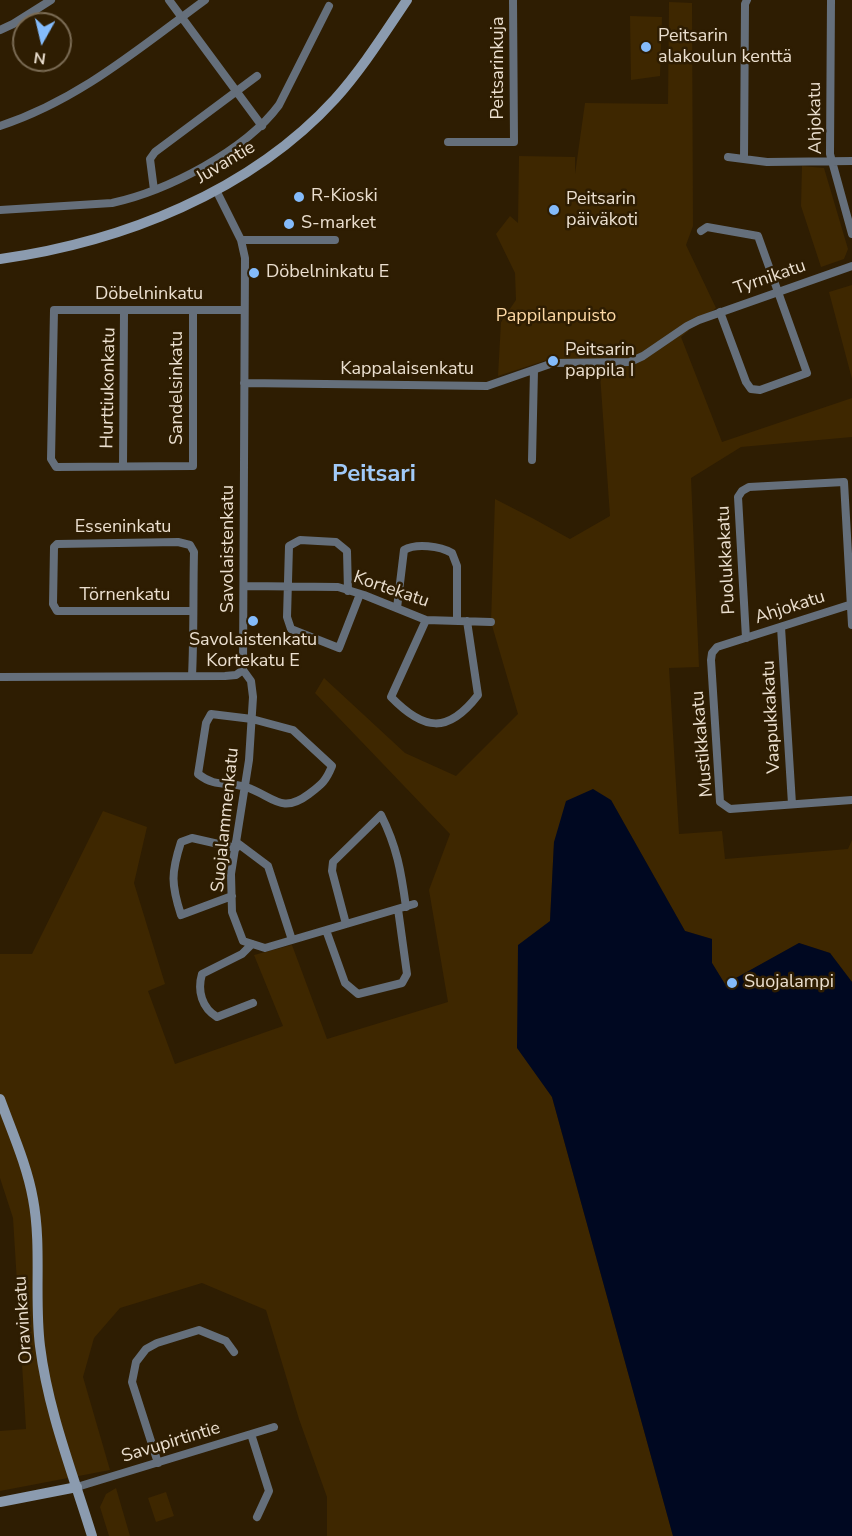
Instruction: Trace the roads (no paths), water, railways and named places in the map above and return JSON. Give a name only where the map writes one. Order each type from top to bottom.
[{"type":"street","points":[[0,30],[51,0]]},
{"type":"street","points":[[169,0],[262,126]]},
{"type":"street","points":[[0,126],[38,113],[78,92],[205,0]]},
{"type":"street","name":"Juvantie","points":[[0,260],[87,242],[169,212],[216,190],[252,169],[296,136],[334,100],[359,70],[407,0]]},
{"type":"street","name":"Peitsarinkuja","points":[[448,142],[514,142],[513,0]]},
{"type":"street","points":[[744,159],[745,4],[747,0]]},
{"type":"street","name":"Ahjokatu","points":[[831,0],[831,162],[852,234]]},
{"type":"street","points":[[0,210],[112,203],[128,199],[174,182],[225,153],[262,126],[279,105],[329,6]]},
{"type":"street","points":[[154,190],[150,159],[155,152],[256,76]]},
{"type":"street","points":[[728,157],[767,162],[852,161]]},
{"type":"street","name":"Savolaistenkatu","points":[[216,190],[241,240],[245,258],[243,670]]},
{"type":"street","points":[[701,231],[707,227],[758,236],[807,373],[760,390],[752,389],[746,382],[720,312]]},
{"type":"street","points":[[241,240],[335,240]]},
{"type":"street","name":"Tyrnikatu","points":[[699,320],[852,266]]},
{"type":"street","name":"Döbelninkatu","points":[[123,466],[56,467],[51,459],[54,310],[244,310]]},
{"type":"street","name":"Sandelsinkatu","points":[[123,466],[193,466],[193,310]]},
{"type":"street","name":"Hurttiukonkatu","points":[[123,466],[124,311]]},
{"type":"street","name":"Kappalaisenkatu","points":[[244,383],[487,386],[553,363],[630,362],[699,320]]},
{"type":"street","points":[[532,460],[534,370]]},
{"type":"street","name":"Puolukkakatu","points":[[746,638],[738,497],[749,487],[844,482],[851,604]]},
{"type":"street","points":[[348,591],[347,551],[336,542],[300,540],[289,546],[287,617],[291,629],[339,648],[360,594]]},
{"type":"street","name":"Esseninkatu","points":[[57,611],[53,604],[54,547],[57,544],[178,542],[190,545],[194,552],[193,611]]},
{"type":"street","points":[[397,609],[404,550],[410,546],[444,548],[452,553],[458,566],[458,621]]},
{"type":"street","name":"Kortekatu","points":[[244,586],[338,588],[360,594],[426,620],[491,622]]},
{"type":"street","points":[[851,604],[852,625]]},
{"type":"street","name":"Ahjokatu","points":[[711,660],[712,653],[717,647],[851,604]]},
{"type":"street","name":"Törnenkatu","points":[[57,611],[193,611]]},
{"type":"street","points":[[192,676],[193,611]]},
{"type":"street","points":[[426,620],[391,698],[406,713],[433,725],[444,724],[468,707],[478,695],[467,621]]},
{"type":"street","name":"Vaapukkakatu","points":[[781,627],[792,804]]},
{"type":"street","name":"Mustikkakatu","points":[[711,660],[720,802],[730,809],[852,800]]},
{"type":"street","points":[[0,677],[236,675],[243,670]]},
{"type":"street","name":"Suojalammenkatu","points":[[243,670],[251,681],[253,697],[249,760],[231,874],[232,912],[243,941],[252,944]]},
{"type":"street","points":[[211,714],[252,719],[293,730],[332,766],[325,782],[297,803],[282,803],[245,787],[208,782],[198,774],[206,723],[211,714]]},
{"type":"street","points":[[326,930],[345,983],[358,994],[402,983],[407,974],[401,869],[393,839],[381,815],[333,862],[332,871],[346,924]]},
{"type":"street","points":[[232,896],[181,915],[172,888],[174,863],[181,842],[192,838],[236,845],[268,866],[292,940]]},
{"type":"street","points":[[253,1003],[217,1017],[208,1012],[201,996],[202,974],[242,954],[252,944],[265,948],[414,904]]},
{"type":"street","name":"Oravinkatu","points":[[0,1099],[19,1150],[33,1199],[40,1347],[50,1398],[92,1536]]},
{"type":"street","points":[[158,1463],[132,1382],[136,1362],[146,1349],[157,1343],[199,1330],[226,1341],[234,1352]]},
{"type":"street","name":"Savupirtintie","points":[[77,1487],[274,1427]]},
{"type":"street","points":[[251,1434],[268,1491],[256,1517]]},
{"type":"street","points":[[0,1502],[77,1487]]},
{"type":"water","name":"Suojalampi","points":[[593,789],[611,800],[685,931],[712,939],[712,963],[725,984],[799,943],[830,953],[852,982],[852,1536],[673,1536],[552,1097],[517,1048],[518,945],[550,921],[554,842],[566,801]]},
{"type":"place","name":"Peitsarin alakoulun kenttä","points":[[646,47]]},
{"type":"place","name":"R-Kioski","points":[[299,197]]},
{"type":"place","name":"Peitsarin päiväkoti","points":[[554,210]]},
{"type":"place","name":"S-market","points":[[289,224]]},
{"type":"place","name":"Döbelninkatu E","points":[[254,273]]},
{"type":"place","name":"Peitsarin pappila I","points":[[553,361]]},
{"type":"place","name":"Savolaistenkatu Kortekatu E","points":[[253,621]]},
{"type":"place","name":"Suojalampi","points":[[732,983]]},
{"type":"district","name":"Peitsari","points":[[374,475]]},
{"type":"park label","name":"Pappilanpuisto","points":[[556,317]]}]
